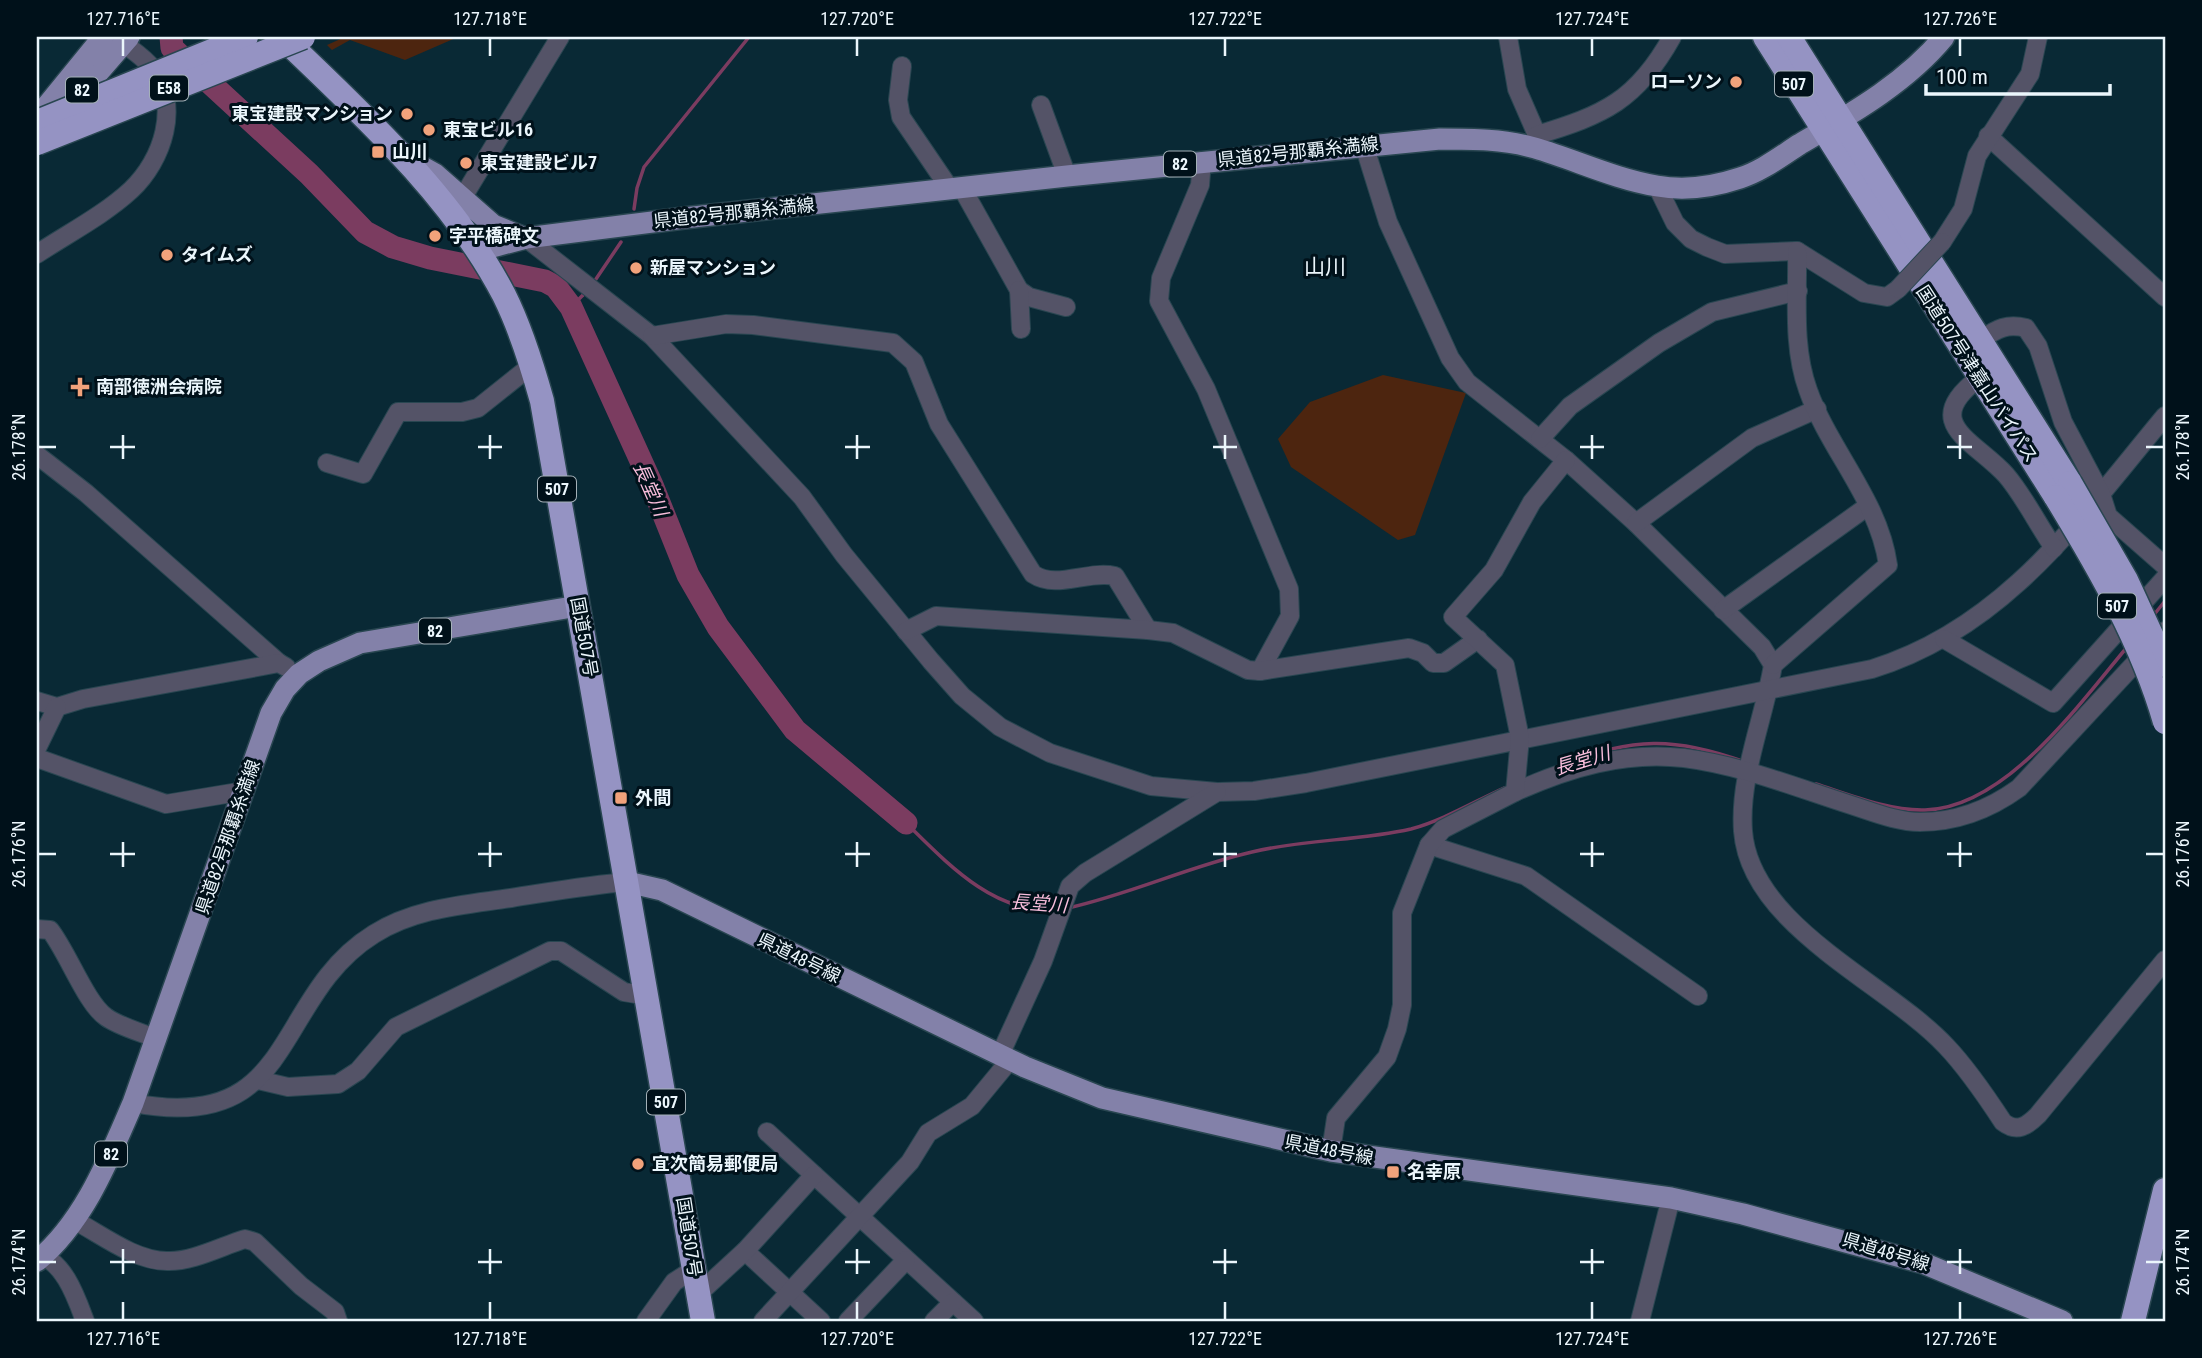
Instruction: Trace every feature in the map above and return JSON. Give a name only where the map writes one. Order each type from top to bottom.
[{"type":"highway","name":"E58","points":[[37,120],[246,37]]},
{"type":"highway","name":"国道507号","points":[[282,37],[401,155],[478,252],[504,295],[532,365],[542,401],[703,1321]]},
{"type":"highway","name":"E58","points":[[37,144],[303,37]]},
{"type":"highway","name":"国道507号津嘉山バイパス","points":[[1765,37],[1833,126],[1982,339],[2063,490],[2121,613],[2165,722]]},
{"type":"highway","name":"国道507号津嘉山バイパス","points":[[1789,37],[1833,126],[1979,378],[2126,580],[2165,665]]},
{"type":"highway","points":[[2131,1318],[2165,1190]]},
{"type":"main road","name":"県道82号那覇糸満線","points":[[478,252],[526,238],[1067,176],[1364,145],[1474,139],[1535,141],[1630,180],[1657,186],[1685,189],[1711,186],[1742,177],[1833,126],[1908,73],[1930,54],[1944,37]]},
{"type":"main road","name":"82","points":[[37,120],[118,39]]},
{"type":"main road","name":"82","points":[[37,144],[118,39]]},
{"type":"main road","points":[[401,155],[435,174],[501,230],[526,238]]},
{"type":"main road","name":"県道82号那覇糸満線","points":[[39,1257],[74,1220],[107,1162],[133,1103],[271,713],[285,689],[299,674],[319,660],[360,643],[578,606]]},
{"type":"main road","name":"県道48号線","points":[[627,882],[662,890],[1005,1057],[1102,1098],[1331,1151],[1671,1198],[1888,1251],[1958,1275],[2053,1319]]},
{"type":"street","points":[[463,197],[560,37]]},
{"type":"street","points":[[1508,37],[1517,89],[1535,141],[1613,107],[1645,79],[1672,37]]},
{"type":"street","points":[[1657,186],[1675,223],[1691,239],[1707,247],[1725,254],[1797,251],[1864,293],[1886,297],[1898,289],[1942,242],[1963,209],[1972,170],[1989,136],[2030,74],[2038,37]]},
{"type":"street","points":[[37,254],[132,189],[159,146],[168,107],[161,85],[152,67],[118,39]]},
{"type":"street","points":[[902,66],[898,100],[901,117],[956,189],[1019,290],[1029,297],[1066,307]]},
{"type":"street","points":[[1041,105],[1067,176]]},
{"type":"street","points":[[1989,136],[2165,297]]},
{"type":"street","points":[[1364,145],[1388,222],[1450,358],[1467,382],[1566,460],[1636,523],[1762,648],[1773,665]]},
{"type":"street","points":[[1202,162],[1200,185],[1161,278],[1159,300],[1206,389],[1289,589],[1290,615],[1260,671]]},
{"type":"street","points":[[526,238],[652,336],[802,497],[844,555],[962,696],[1000,727],[1050,753],[1151,786],[1217,792],[1254,791],[1306,783],[1872,669],[1905,659],[1944,639],[1996,604],[2026,579],[2165,416]]},
{"type":"street","points":[[1797,251],[1798,348],[1808,390],[1868,506],[1886,548],[1888,565],[1773,665],[1743,801],[1743,834],[1755,871],[1771,897],[1794,923],[1945,1045],[2010,1127],[2028,1125],[2038,1115],[2165,960]]},
{"type":"street","points":[[1019,290],[1021,329]]},
{"type":"street","points":[[1539,439],[1570,406],[1658,343],[1712,312],[1798,291]]},
{"type":"street","points":[[652,336],[712,326],[752,325],[893,343],[914,362],[939,424],[1033,574],[1044,581],[1054,582],[1102,573],[1115,576],[1148,629]]},
{"type":"street","points":[[1982,339],[1997,328],[2012,325],[2026,328],[2038,346],[2063,422],[2101,494],[2108,516],[2165,566]]},
{"type":"street","points":[[327,463],[363,474],[398,412],[462,412],[478,408],[532,365]]},
{"type":"street","points":[[1979,378],[1953,403],[1951,417],[1955,428],[2006,476],[2054,548]]},
{"type":"street","points":[[1636,523],[1752,438],[1817,409]]},
{"type":"street","points":[[37,455],[86,493],[279,663],[299,674]]},
{"type":"street","points":[[1514,792],[1520,738],[1505,665],[1453,617],[1494,570],[1532,502],[1566,460]]},
{"type":"street","points":[[1723,610],[1868,506]]},
{"type":"street","points":[[1944,639],[2053,703],[2165,578]]},
{"type":"street","points":[[906,631],[936,616],[1148,629],[1173,633],[1248,670],[1260,671],[1409,649],[1423,653],[1433,663],[1444,663],[1478,639]]},
{"type":"street","points":[[1331,1151],[1336,1118],[1387,1057],[1398,1029],[1402,1005],[1402,913],[1429,845],[1443,829],[1559,772],[1616,759],[1684,758],[1749,773],[1887,816],[1918,822],[1971,814],[2019,788],[2165,631]]},
{"type":"street","points":[[37,701],[57,706],[279,663]]},
{"type":"street","points":[[37,748],[57,706]]},
{"type":"street","points":[[37,758],[166,804],[244,791]]},
{"type":"street","points":[[762,1321],[910,1162],[928,1133],[972,1106],[1005,1057],[1070,886],[1085,873],[1217,792]]},
{"type":"street","points":[[1429,845],[1526,876],[1698,996]]},
{"type":"street","points":[[133,1103],[166,1109],[209,1106],[236,1095],[258,1080],[345,958],[371,936],[398,920],[435,909],[627,882]]},
{"type":"street","points":[[37,929],[50,930],[66,951],[94,1005],[107,1018],[157,1039]]},
{"type":"street","points":[[258,1080],[288,1087],[338,1084],[358,1071],[396,1027],[550,951],[561,951],[624,992],[648,996]]},
{"type":"street","points":[[767,1132],[974,1321]]},
{"type":"street","points":[[698,1294],[745,1251],[814,1175]]},
{"type":"street","points":[[1640,1321],[1671,1198]]},
{"type":"street","points":[[74,1220],[124,1248],[148,1258],[169,1262],[245,1239],[255,1242],[301,1286],[335,1312],[338,1321]]},
{"type":"street","points":[[745,1251],[821,1321]]},
{"type":"street","points":[[39,1257],[51,1259],[72,1289],[85,1321]]},
{"type":"street","points":[[848,1321],[906,1260]]},
{"type":"street","points":[[646,1321],[674,1282],[694,1269]]},
{"type":"street","points":[[934,1321],[953,1302]]},
{"type":"shaded area","points":[[345,37],[458,37],[405,60],[350,40],[332,50],[327,45]]},
{"type":"shaded area","points":[[1383,375],[1466,393],[1415,535],[1398,540],[1291,467],[1278,439],[1310,402]]},
{"type":"waterway","name":"長堂川","points":[[171,37],[172,48],[309,174],[365,232],[393,247],[430,258],[545,281],[556,287],[571,307],[652,485],[688,575],[718,627],[795,730],[906,823]]},
{"type":"waterway","points":[[634,209],[644,167],[749,37]]},
{"type":"waterway","points":[[596,279],[621,242]]},
{"type":"waterway","points":[[571,307],[583,295]]},
{"type":"waterway","name":"長堂川","points":[[2153,616],[2165,601]]},
{"type":"waterway","name":"長堂川","points":[[1816,784],[1870,801],[1911,810],[1955,805],[1984,792],[2039,749],[2128,646]]},
{"type":"waterway","name":"長堂川","points":[[1563,764],[1612,749],[1654,744],[1696,748],[1745,762]]},
{"type":"waterway","name":"長堂川","points":[[1068,908],[1252,852],[1411,829],[1447,816],[1504,788]]},
{"type":"waterway","name":"長堂川","points":[[906,823],[972,883],[1011,903],[1032,909],[1054,909]]},
{"type":"place","name":"ローソン","points":[[1736,82]]},
{"type":"place","name":"東宝建設マンション","points":[[407,114]]},
{"type":"place","name":"東宝ビル16","points":[[429,130]]},
{"type":"place","name":"山川","points":[[378,152]]},
{"type":"place","name":"東宝建設ビル7","points":[[466,163]]},
{"type":"place","name":"字平橋碑文","points":[[435,236]]},
{"type":"place","name":"タイムズ","points":[[167,255]]},
{"type":"place","name":"新屋マンション","points":[[636,268]]},
{"type":"place","name":"南部徳洲会病院","points":[[80,387]]},
{"type":"place","name":"外間","points":[[621,798]]},
{"type":"place","name":"宜次簡易郵便局","points":[[638,1164]]},
{"type":"place","name":"名幸原","points":[[1393,1172]]},
{"type":"district","name":"山川","points":[[1325,267]]}]
